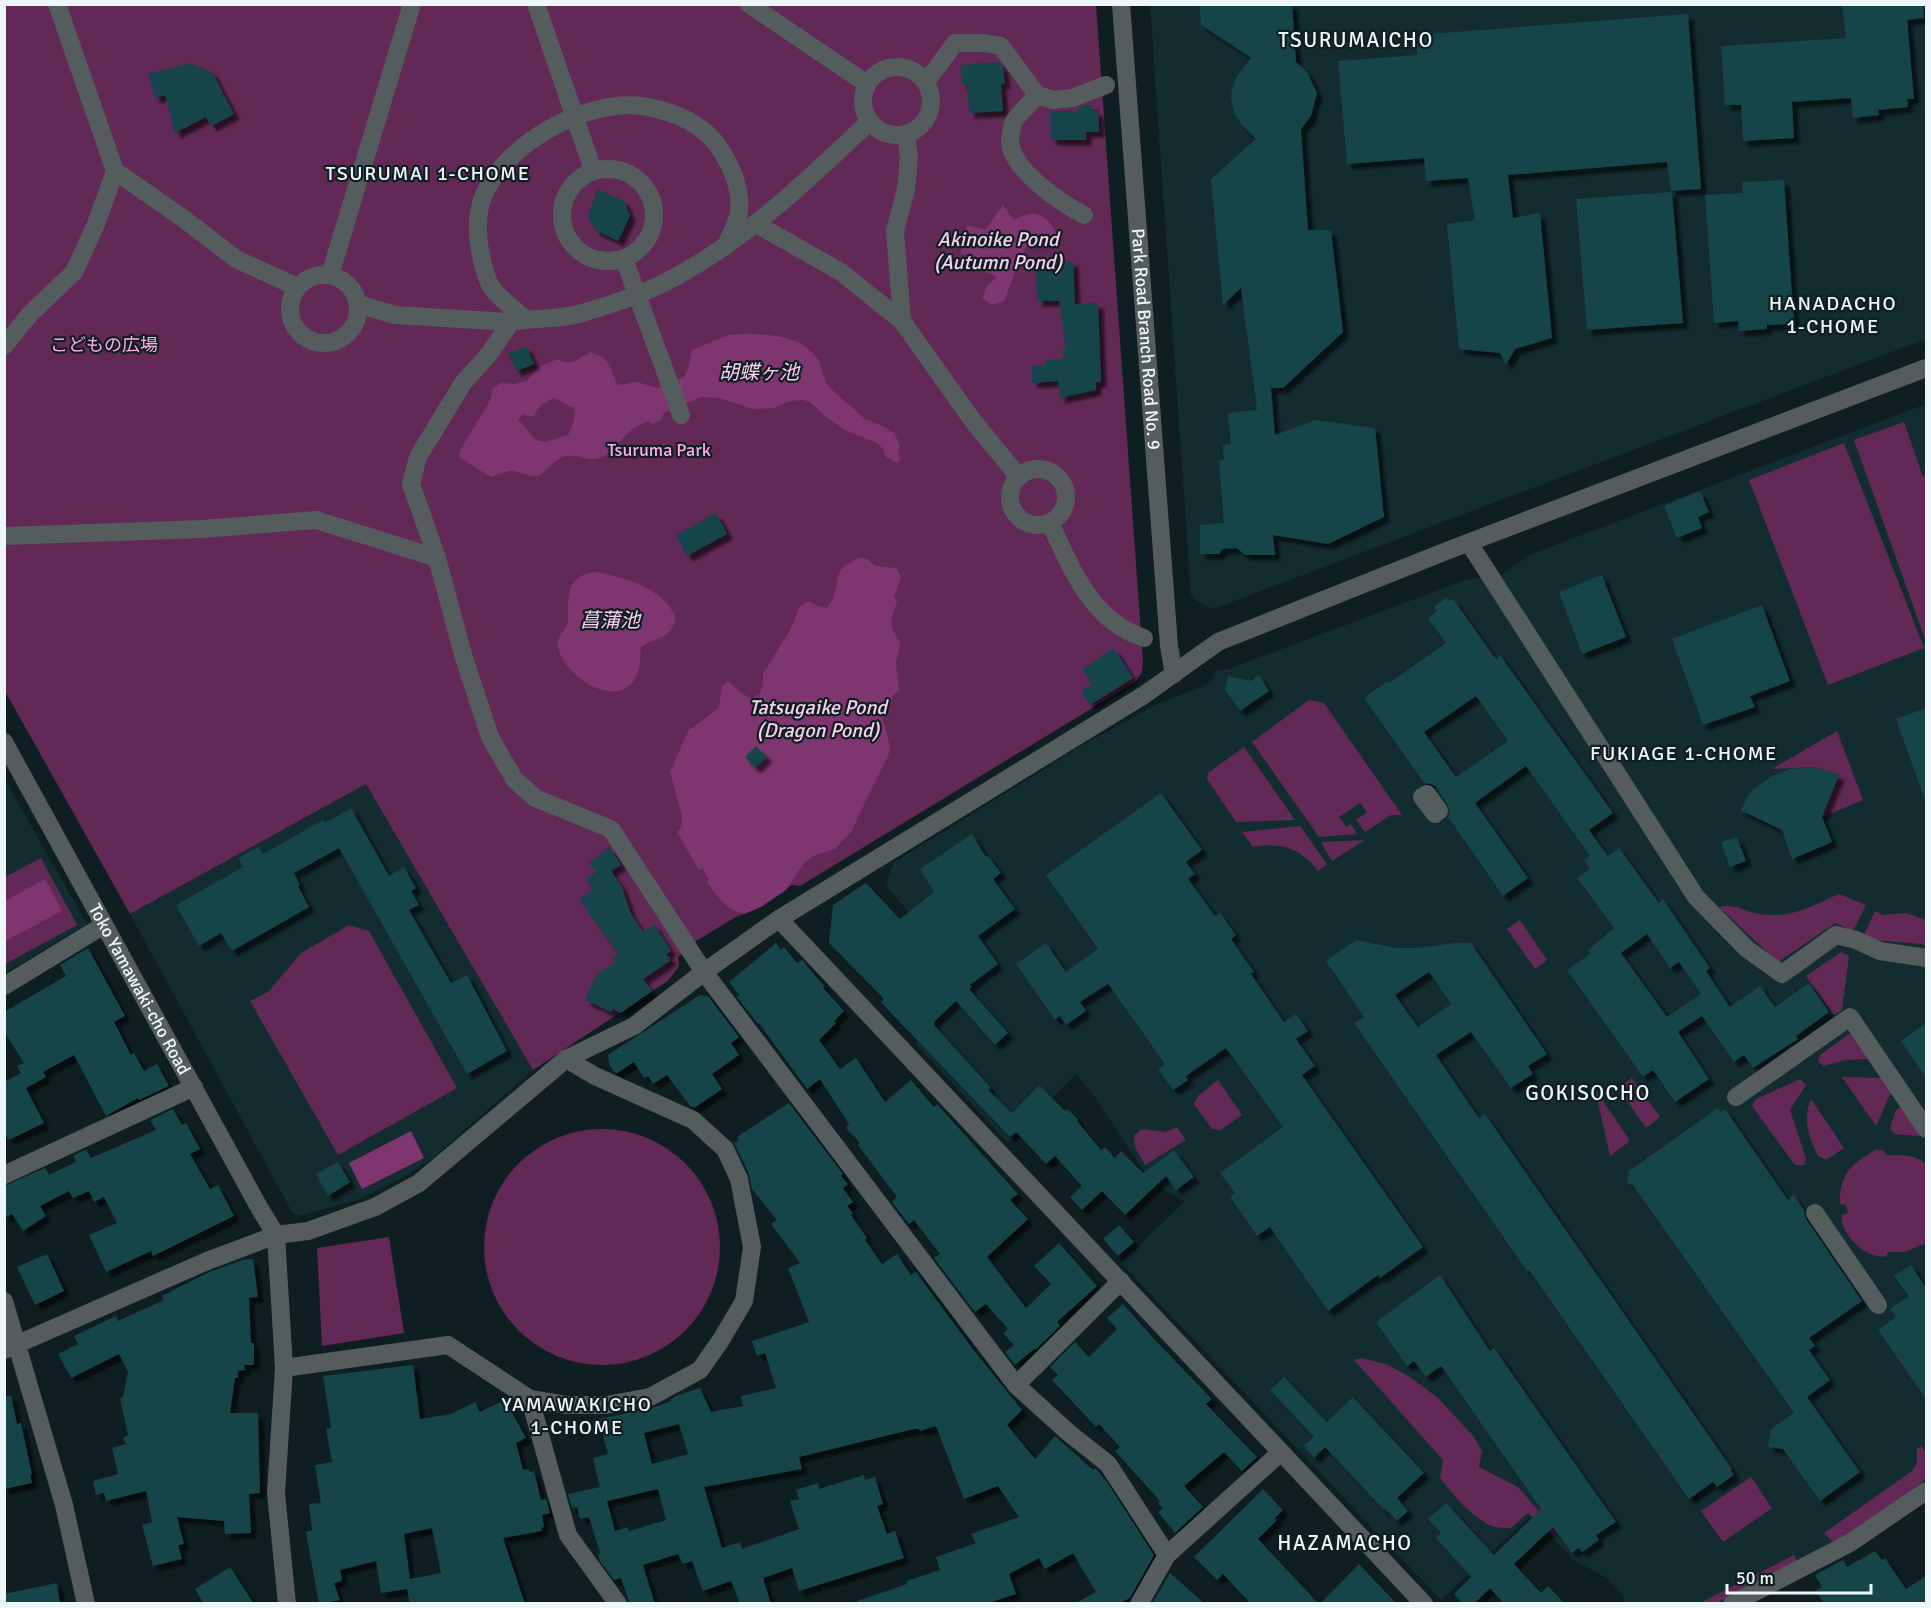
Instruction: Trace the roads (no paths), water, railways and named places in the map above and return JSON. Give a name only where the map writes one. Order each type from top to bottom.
[{"type":"street","points":[[57,4],[115,171],[184,219],[236,260],[297,287]]},
{"type":"street","points":[[330,275],[412,4]]},
{"type":"street","points":[[536,4],[593,170]]},
{"type":"street","points":[[749,4],[867,84]]},
{"type":"street","name":"Park Road Branch Road No. 9","points":[[1121,4],[1167,628],[1174,674]]},
{"type":"street","points":[[926,82],[955,43],[984,43],[1000,46],[1037,95],[1054,100],[1072,98],[1106,85]]},
{"type":"street","points":[[907,68],[918,74],[926,82],[932,103],[924,123],[906,135],[886,134],[869,122],[862,103],[867,84],[885,69],[907,68]]},
{"type":"street","points":[[1037,95],[1014,120],[1010,142],[1020,163],[1040,186],[1063,204],[1084,215]]},
{"type":"street","points":[[518,321],[492,288],[481,256],[477,228],[483,196],[500,168],[518,150],[541,134],[574,117],[611,107],[640,106],[669,112],[698,125],[718,145],[731,168],[738,191],[738,216],[726,246]]},
{"type":"street","points":[[358,304],[395,315],[518,321],[577,314],[636,294],[676,277],[756,224],[813,175],[869,122]]},
{"type":"street","points":[[902,321],[896,231],[906,189],[909,158],[906,135]]},
{"type":"street","points":[[607,168],[627,172],[642,183],[651,199],[654,222],[650,234],[637,251],[624,259],[603,261],[588,257],[575,248],[564,230],[561,212],[566,195],[576,180],[593,170],[607,168]]},
{"type":"street","points":[[4,346],[30,314],[74,272],[96,224],[115,171]]},
{"type":"street","points":[[756,224],[841,272],[902,321],[973,421],[1018,476]]},
{"type":"street","points":[[624,259],[681,415]]},
{"type":"street","points":[[330,275],[348,285],[355,294],[358,314],[356,323],[344,338],[334,343],[323,344],[302,337],[290,319],[291,297],[297,287],[312,277],[330,275]]},
{"type":"street","points":[[518,321],[463,383],[418,457],[411,484],[437,558],[461,648],[490,737],[514,779],[535,798],[611,829],[704,972],[1016,1385],[1108,1464],[1167,1555]]},
{"type":"street","points":[[11,1347],[207,1261],[276,1234],[308,1232],[375,1207],[419,1183],[566,1059],[634,1026],[704,972],[779,919],[1144,695],[1218,642],[1926,368]]},
{"type":"street","points":[[1035,468],[1052,472],[1059,478],[1066,494],[1063,511],[1050,523],[1040,525],[1030,524],[1016,514],[1010,499],[1013,483],[1018,476],[1035,468]]},
{"type":"street","points":[[4,536],[203,529],[316,520],[437,558]]},
{"type":"street","points":[[1050,523],[1078,581],[1097,608],[1117,626],[1144,638]]},
{"type":"street","points":[[1469,543],[1696,897],[1747,949],[1782,974],[1836,934],[1880,951],[1926,958]]},
{"type":"street","name":"Toko Yamawaki-cho Road","points":[[4,742],[260,1209],[276,1234]]},
{"type":"street","points":[[779,919],[1424,1604]]},
{"type":"street","points":[[4,986],[104,925]]},
{"type":"street","points":[[1736,1097],[1850,1017],[1926,1129]]},
{"type":"street","points":[[284,1368],[448,1345],[530,1399],[567,1405],[606,1405],[650,1397],[700,1370],[744,1301],[753,1247],[739,1179],[725,1149],[693,1120],[595,1076],[566,1059]]},
{"type":"street","points":[[4,1175],[194,1087]]},
{"type":"street","points":[[1815,1213],[1878,1305]]},
{"type":"street","points":[[276,1234],[284,1368],[276,1493],[288,1604]]},
{"type":"street","points":[[1016,1385],[1120,1281]]},
{"type":"street","points":[[4,1301],[11,1347],[64,1505],[86,1604]]},
{"type":"street","points":[[530,1399],[568,1535],[618,1604]]},
{"type":"street","points":[[1139,1604],[1167,1555],[1280,1453]]},
{"type":"street","points":[[1732,1604],[1850,1543],[1926,1491]]},
{"type":"water","name":"Akinoike Pond (Autumn Pond)","points":[[1003,205],[1014,220],[1029,214],[1036,214],[1046,219],[1059,239],[1038,241],[1025,248],[1004,301],[992,305],[982,298],[988,285],[997,277],[980,269],[976,256],[960,254],[967,225],[985,230]]},
{"type":"water","name":"胡蝶ヶ池","points":[[753,334],[783,337],[810,350],[817,358],[830,388],[865,419],[894,433],[900,445],[898,451],[900,459],[897,463],[886,457],[883,449],[877,443],[845,430],[804,400],[790,401],[774,408],[753,409],[720,398],[701,397],[664,413],[661,420],[653,424],[648,421],[638,426],[604,456],[596,459],[562,457],[537,476],[511,471],[491,477],[459,457],[460,450],[490,401],[493,388],[501,383],[514,384],[527,381],[539,367],[558,359],[567,362],[575,361],[590,352],[606,361],[618,385],[637,382],[657,388],[684,377],[692,350],[728,335]],"holes":[[[554,398],[575,409],[574,421],[568,435],[545,442],[536,440],[518,419],[523,414],[533,417],[541,405]]]},
{"type":"water","name":"Tatsugaike Pond (Dragon Pond)","points":[[860,558],[867,559],[875,566],[896,568],[901,577],[894,596],[897,601],[891,622],[900,643],[896,664],[899,690],[892,696],[892,701],[880,703],[890,751],[851,832],[835,849],[813,856],[804,863],[786,890],[761,907],[744,914],[726,905],[719,898],[707,882],[709,880],[702,868],[699,870],[677,832],[682,826],[682,816],[670,772],[688,731],[719,708],[722,686],[728,682],[743,694],[753,698],[760,694],[763,674],[790,630],[800,606],[808,601],[827,608],[835,592],[839,573],[849,563]]},
{"type":"water","name":"菖蒲池","points":[[594,572],[630,581],[653,592],[671,609],[676,619],[673,627],[662,638],[641,647],[637,675],[629,686],[618,691],[606,691],[581,679],[562,658],[558,647],[559,639],[568,621],[568,601],[571,588],[579,578]]},
{"type":"water","points":[[45,879],[62,911],[5,941],[5,901]]},
{"type":"water","points":[[411,1131],[424,1158],[362,1189],[349,1163]]},
{"type":"district","name":"TSURUMAICHO","points":[[1356,40]]},
{"type":"district","name":"TSURUMAI 1-CHOME","points":[[428,173]]},
{"type":"district","name":"HANADACHO 1-CHOME","points":[[1833,314]]},
{"type":"district","name":"FUKIAGE 1-CHOME","points":[[1684,753]]},
{"type":"district","name":"GOKISOCHO","points":[[1588,1093]]},
{"type":"district","name":"YAMAWAKICHO 1-CHOME","points":[[577,1416]]},
{"type":"district","name":"HAZAMACHO","points":[[1345,1543]]},
{"type":"park label","name":"こどもの広場","points":[[104,345]]},
{"type":"park label","name":"Tsuruma Park","points":[[659,450]]}]
